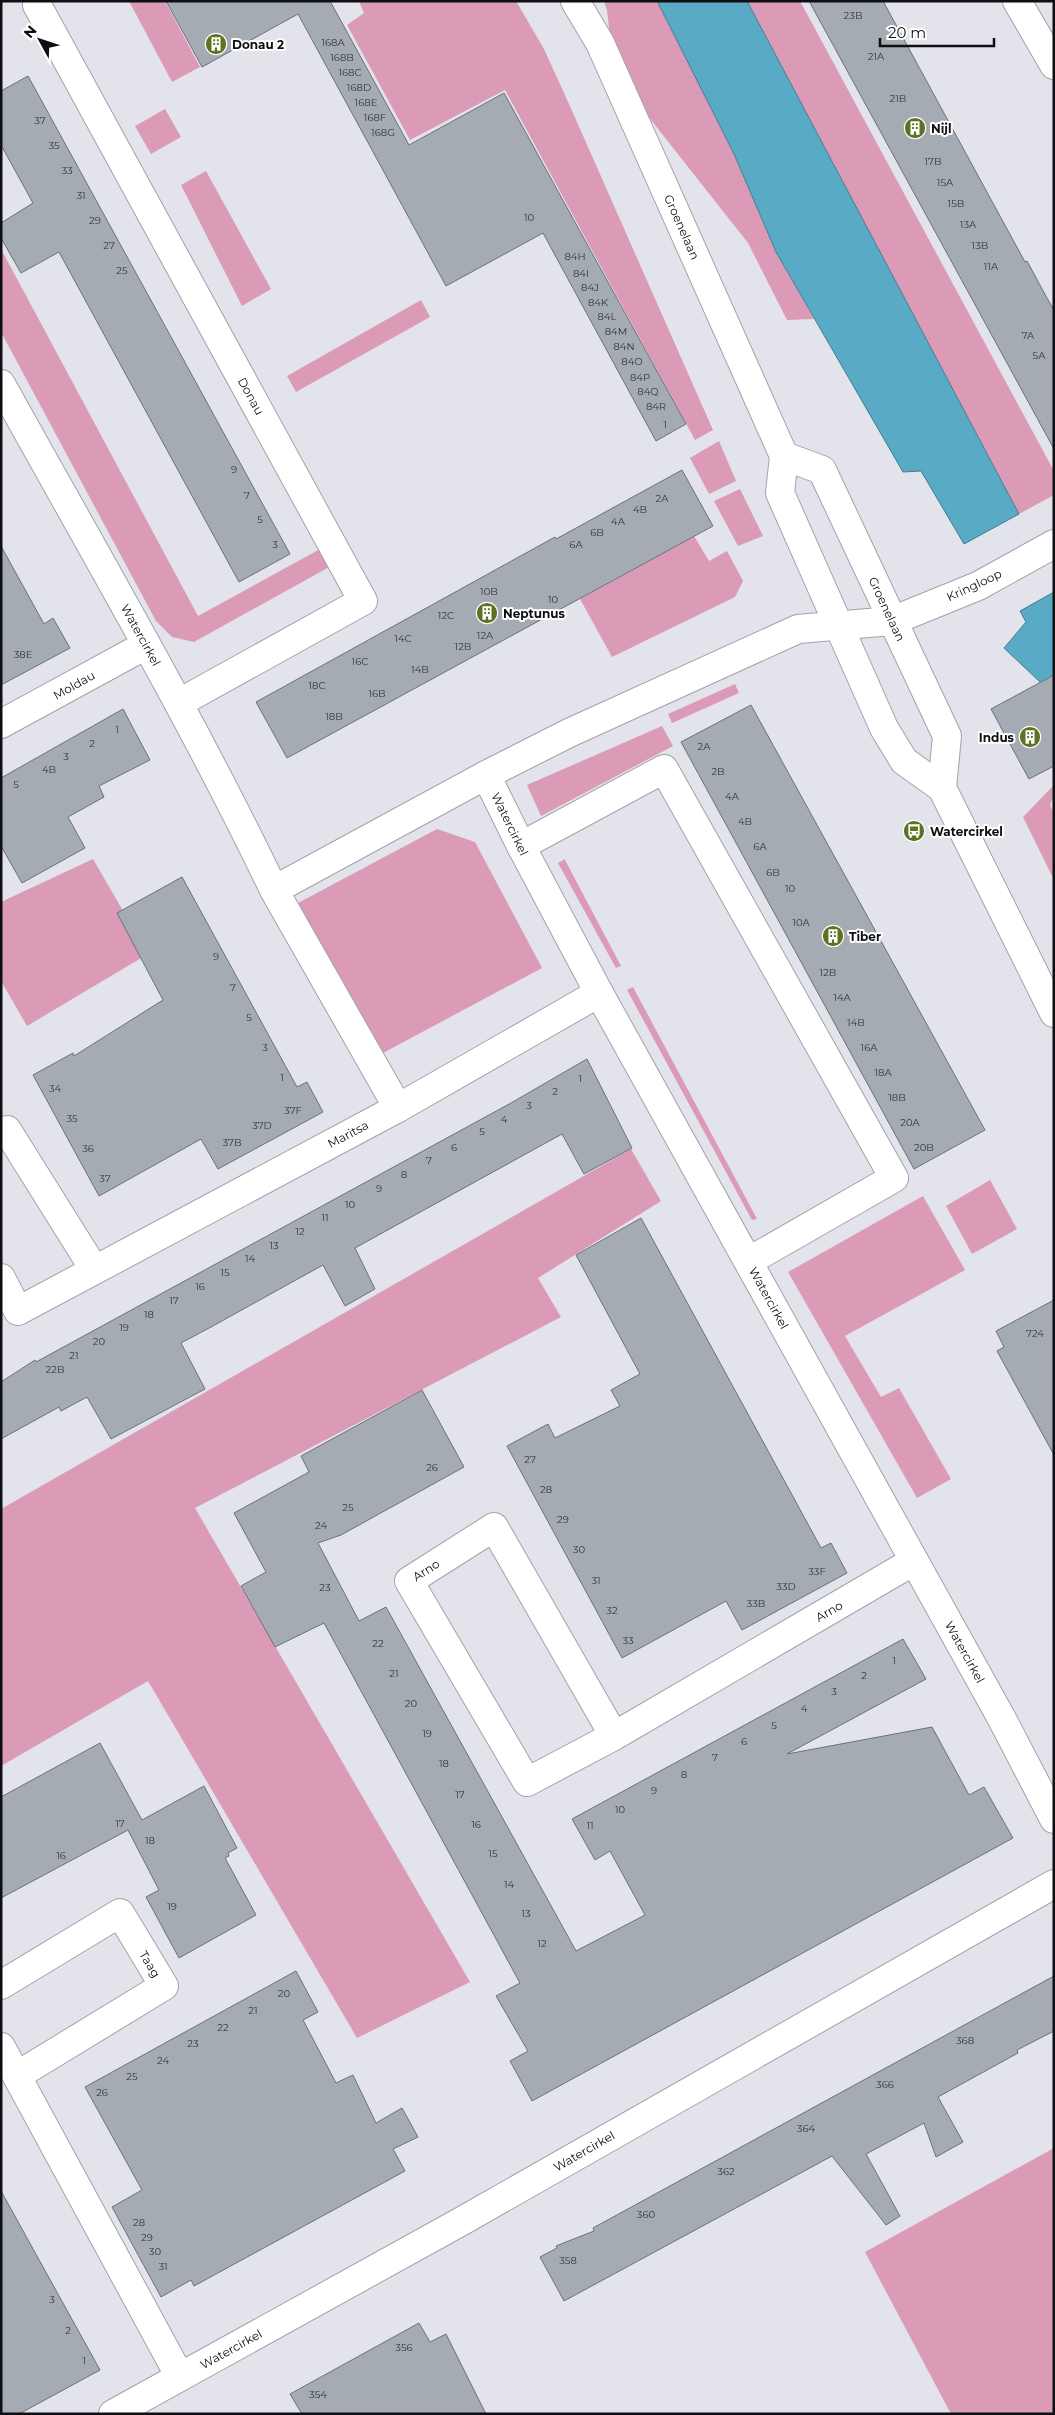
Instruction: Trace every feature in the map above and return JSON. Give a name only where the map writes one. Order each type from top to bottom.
[{"type":"street","name":"Groenelaan","points":[[575,1],[600,43],[784,456],[822,470],[947,736],[942,788]]},
{"type":"street","points":[[1017,1],[1054,65]]},
{"type":"street","name":"Donau","points":[[37,5],[363,602],[179,703]]},
{"type":"street","name":"Watercirkel","points":[[1,384],[179,703],[233,805],[274,890],[398,1108]]},
{"type":"street","points":[[784,456],[780,493],[884,728],[904,761],[942,788],[1054,1013]]},
{"type":"street","name":"Kringloop","points":[[837,624],[892,621],[978,586],[1054,544]]},
{"type":"street","points":[[274,890],[486,775],[569,733],[798,629],[837,624]]},
{"type":"street","name":"Moldau","points":[[1,724],[146,645]]},
{"type":"street","points":[[521,846],[664,769],[894,1178],[749,1261]]},
{"type":"street","name":"Watercirkel","points":[[486,775],[521,846],[599,993],[1002,1720],[1054,1819]]},
{"type":"street","name":"Maritsa","points":[[1,1278],[18,1310],[398,1108],[599,993]]},
{"type":"street","points":[[1,1134],[7,1130],[94,1269]]},
{"type":"street","name":"Arno","points":[[614,1736],[494,1527],[409,1582],[527,1782],[614,1736],[914,1561]]},
{"type":"street","name":"Watercirkel","points":[[113,2414],[462,2221],[1054,1884]]},
{"type":"street","name":"Taag","points":[[1,1985],[120,1913],[164,1986],[18,2075]]},
{"type":"street","points":[[1,2047],[18,2075],[180,2377]]},
{"type":"shaded area","points":[[129,1],[165,1],[200,67],[172,82]]},
{"type":"shaded area","points":[[359,1],[516,1],[544,49],[713,430],[695,440],[505,90],[410,140],[347,25],[364,13]]},
{"type":"shaded area","points":[[604,1],[657,1],[734,154],[776,252],[814,319],[787,320],[748,243],[614,73],[607,10]]},
{"type":"shaded area","points":[[747,1],[800,1],[1054,471],[1054,495],[1019,514]]},
{"type":"shaded area","points":[[165,109],[181,137],[151,154],[135,126]]},
{"type":"shaded area","points":[[206,171],[271,289],[242,306],[181,185]]},
{"type":"shaded area","points":[[1,249],[198,616],[322,548],[331,566],[194,642],[172,637],[156,621],[1,332]]},
{"type":"shaded area","points":[[421,300],[430,317],[296,392],[287,376]]},
{"type":"shaded area","points":[[719,441],[736,481],[709,494],[690,458]]},
{"type":"shaded area","points":[[740,489],[763,536],[738,546],[714,501]]},
{"type":"shaded area","points":[[694,536],[709,561],[727,551],[743,581],[735,597],[612,657],[580,599]]},
{"type":"shaded area","points":[[735,684],[739,693],[672,723],[668,714]]},
{"type":"shaded area","points":[[662,726],[673,746],[541,816],[527,785]]},
{"type":"shaded area","points":[[1054,785],[1054,795],[1050,805],[1054,813],[1054,880],[1023,817]]},
{"type":"shaded area","points":[[437,829],[475,842],[542,968],[383,1053],[298,903]]},
{"type":"shaded area","points":[[93,859],[148,954],[27,1026],[1,981],[1,902]]},
{"type":"shaded area","points":[[565,859],[621,966],[616,968],[558,863]]},
{"type":"shaded area","points":[[633,987],[757,1219],[752,1220],[627,990]]},
{"type":"shaded area","points":[[631,1149],[661,1201],[538,1278],[561,1317],[195,1508],[470,1982],[357,2038],[148,1681],[1,1766],[1,1509]]},
{"type":"shaded area","points":[[990,1180],[1017,1229],[972,1254],[946,1206]]},
{"type":"shaded area","points":[[923,1196],[965,1270],[845,1336],[881,1397],[899,1388],[951,1479],[917,1498],[788,1272]]},
{"type":"shaded area","points":[[1054,2148],[1054,2414],[951,2414],[865,2252]]},
{"type":"water","points":[[657,1],[747,1],[1019,514],[964,544],[921,471],[903,472],[776,252],[734,154]]},
{"type":"water","points":[[1054,592],[1054,705],[1040,682],[1004,648],[1026,622],[1020,611]]},
{"type":"building","points":[[166,1],[330,1],[409,145],[504,93],[686,424],[656,441],[543,233],[446,286],[298,14],[202,67]]},
{"type":"building","name":"Nijl","points":[[809,1],[883,1],[1025,262],[1027,261],[1054,310],[1054,449]]},
{"type":"building","points":[[28,76],[290,554],[239,582],[59,252],[21,273],[1,238],[1,223],[33,203],[1,145],[1,91]]},
{"type":"building","name":"Neptunus","points":[[682,470],[713,526],[287,758],[256,702],[555,537],[556,539]]},
{"type":"building","points":[[1,546],[44,624],[53,618],[70,648],[1,685]]},
{"type":"building","name":"Indus","points":[[1054,675],[1054,766],[1029,779],[991,709]]},
{"type":"building","name":"Tiber","points":[[751,705],[985,1130],[914,1169],[681,742]]},
{"type":"building","points":[[123,709],[150,760],[99,786],[104,797],[68,817],[85,848],[22,883],[1,846],[1,778]]},
{"type":"building","points":[[182,877],[297,1087],[307,1082],[323,1112],[218,1169],[201,1139],[99,1196],[33,1075],[73,1053],[74,1056],[163,1000],[117,913]]},
{"type":"building","points":[[587,1059],[632,1148],[584,1174],[562,1134],[355,1248],[375,1289],[345,1306],[323,1265],[181,1343],[205,1389],[111,1439],[87,1397],[61,1411],[59,1407],[1,1439],[1,1382],[35,1360],[36,1362],[511,1103]]},
{"type":"building","points":[[641,1218],[821,1548],[831,1543],[847,1573],[742,1630],[726,1601],[622,1658],[507,1446],[548,1424],[555,1438],[620,1406],[611,1390],[640,1374],[576,1255]]},
{"type":"building","points":[[1054,1300],[1054,1455],[997,1351],[1004,1347],[996,1331]]},
{"type":"building","points":[[422,1390],[464,1467],[341,1535],[318,1543],[359,1621],[386,1607],[576,1951],[645,1915],[610,1851],[595,1860],[572,1819],[903,1639],[926,1679],[787,1754],[932,1727],[969,1795],[984,1787],[1013,1838],[532,2101],[510,2061],[528,2051],[496,1996],[520,1983],[324,1623],[275,1647],[241,1586],[266,1572],[234,1513],[309,1472],[301,1456]]},
{"type":"building","points":[[100,1743],[142,1820],[204,1786],[237,1848],[228,1853],[229,1856],[225,1858],[256,1915],[179,1958],[146,1897],[159,1890],[128,1830],[1,1898],[1,1797]]},
{"type":"building","points":[[296,1971],[318,2012],[303,2020],[336,2083],[353,2075],[376,2123],[402,2108],[418,2137],[393,2149],[405,2171],[194,2286],[191,2280],[161,2297],[112,2207],[142,2190],[85,2087]]},
{"type":"building","points":[[1054,1976],[1054,2031],[1017,2050],[1018,2053],[938,2097],[963,2142],[936,2157],[924,2123],[866,2154],[900,2216],[886,2225],[832,2156],[564,2301],[540,2257],[557,2248],[556,2246],[594,2231],[593,2228]]},
{"type":"building","points":[[1,2191],[100,2370],[19,2414],[1,2414]]},
{"type":"building","points":[[419,2323],[430,2342],[446,2334],[486,2414],[302,2414],[290,2394]]},
{"type":"place","name":"Donau 2","points":[[216,44]]},
{"type":"place","name":"Nijl","points":[[915,128]]},
{"type":"place","name":"Neptunus","points":[[487,613]]},
{"type":"place","name":"Indus","points":[[1030,737]]},
{"type":"place","name":"Watercirkel","points":[[914,831]]},
{"type":"place","name":"Tiber","points":[[833,936]]}]
